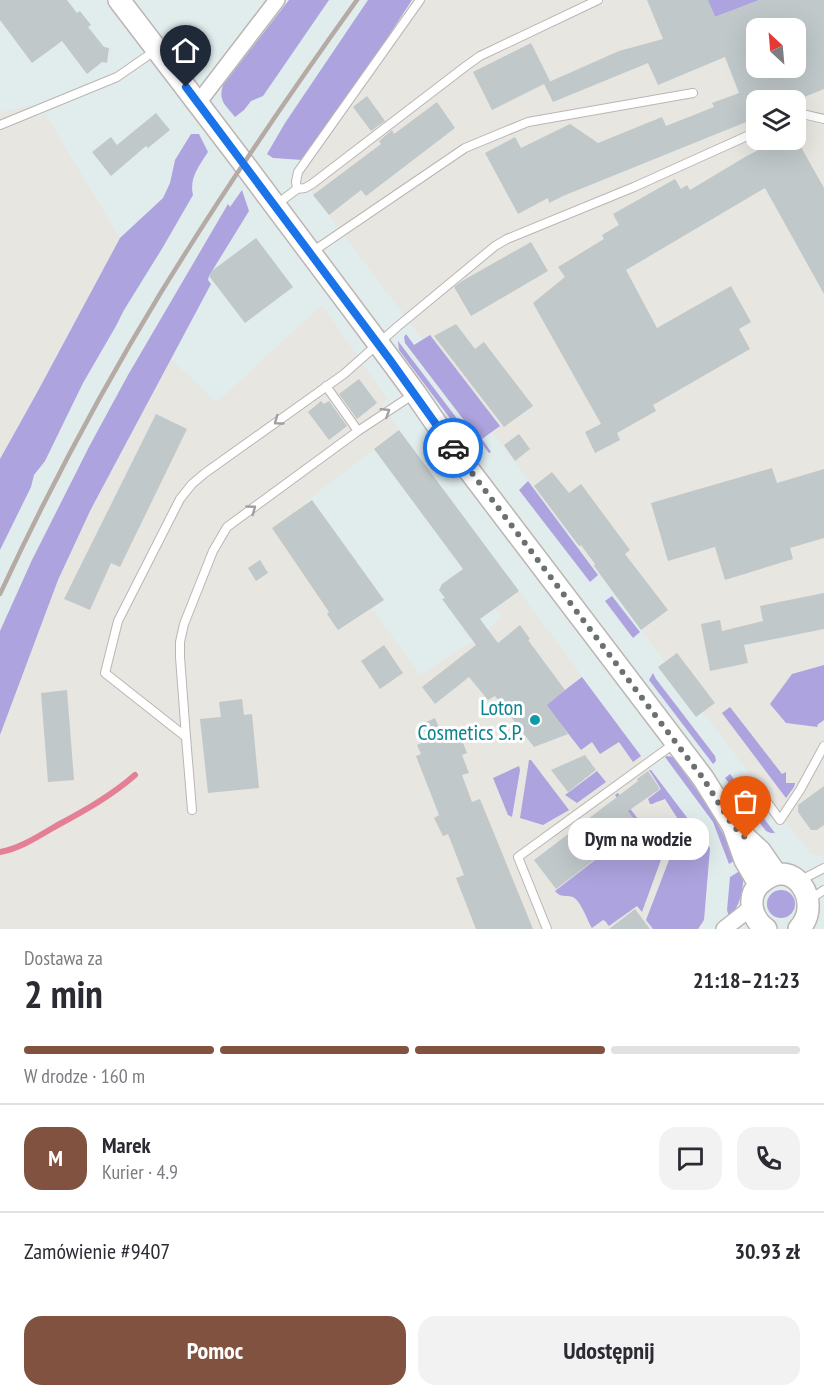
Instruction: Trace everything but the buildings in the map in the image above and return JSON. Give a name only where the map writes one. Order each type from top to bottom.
[{"type":"main road","points":[[119,0],[378,343],[459,457],[703,778],[733,826],[744,860],[767,879]]},
{"type":"main road","points":[[762,928],[754,915],[752,898],[754,891],[767,879],[785,874],[810,908]]},
{"type":"street","points":[[198,103],[277,0]]},
{"type":"street","points":[[724,929],[752,907]]},
{"type":"lane","points":[[297,189],[298,172],[420,0]]},
{"type":"lane","points":[[275,206],[297,189],[312,184],[480,56],[598,0]]},
{"type":"lane","points":[[0,125],[117,77],[157,49]]},
{"type":"lane","points":[[310,253],[465,148],[528,123],[693,93]]},
{"type":"lane","points":[[806,115],[824,119]]},
{"type":"lane","points":[[186,737],[105,674],[118,621],[180,499],[192,484],[344,374],[495,246],[746,137]]},
{"type":"lane","points":[[326,386],[358,432]]},
{"type":"lane","points":[[192,810],[180,642],[184,624],[213,551],[227,527],[415,393]]},
{"type":"lane","points":[[547,929],[518,857],[676,742]]},
{"type":"lane","points":[[757,788],[780,820],[800,790],[824,746]]},
{"type":"lane","points":[[810,908],[824,868]]},
{"type":"shaded area","points":[[289,0],[329,0],[263,96],[251,101],[235,117],[222,99],[223,85]]},
{"type":"shaded area","points":[[368,0],[412,0],[303,160],[273,158],[267,154],[285,123]]},
{"type":"shaded area","points":[[412,0],[824,0],[824,857],[810,853],[783,818],[295,170]]},
{"type":"shaded area","points":[[695,0],[760,0],[715,17],[708,1],[702,4]]},
{"type":"shaded area","points":[[32,105],[36,118],[46,115],[120,238],[0,459],[0,112]]},
{"type":"shaded area","points":[[191,134],[199,134],[208,152],[198,167],[192,183],[193,195],[83,383],[45,461],[34,475],[31,487],[0,550],[0,459],[120,238],[163,198],[170,183],[175,160]]},
{"type":"shaded area","points":[[242,190],[249,211],[209,276],[208,280],[211,284],[91,509],[58,580],[0,735],[0,631],[32,560],[128,375],[228,204],[230,207]]},
{"type":"shaded area","points":[[322,305],[387,399],[381,404],[399,430],[304,503],[375,606],[372,608],[420,675],[473,641],[502,618],[495,609],[519,591],[710,848],[704,920],[698,929],[0,929],[0,735],[58,580],[91,509],[171,359],[216,403]]},
{"type":"shaded area","points":[[406,334],[414,345],[430,335],[500,426],[482,439],[491,452],[489,453],[405,343]]},
{"type":"shaded area","points":[[398,341],[471,437],[467,441],[399,350]]},
{"type":"shaded area","points":[[528,481],[598,575],[590,582],[519,490]]},
{"type":"shaded area","points":[[612,596],[640,632],[633,638],[605,601]]},
{"type":"shaded area","points":[[824,665],[824,720],[817,725],[818,727],[786,723],[770,704],[792,674]]},
{"type":"shaded area","points":[[653,673],[715,756],[716,761],[713,764],[649,680]]},
{"type":"shaded area","points":[[522,674],[552,700],[582,677],[641,756],[633,762],[619,742],[600,754],[592,742],[581,750]]},
{"type":"shaded area","points":[[730,707],[782,774],[786,772],[786,783],[795,783],[786,798],[722,713]]},
{"type":"shaded area","points":[[665,757],[673,757],[706,803],[737,859],[729,864],[713,822]]},
{"type":"shaded area","points":[[529,760],[569,810],[543,825],[520,818]]},
{"type":"shaded area","points":[[519,766],[512,817],[508,815],[493,778]]},
{"type":"shaded area","points":[[649,770],[710,848],[704,920],[698,929],[653,929],[646,920],[674,847],[692,841],[665,799],[650,804],[648,799],[661,789]]},
{"type":"shaded area","points":[[597,771],[606,782],[577,803],[565,795]]},
{"type":"shaded area","points":[[730,774],[775,833],[766,831],[725,778]]},
{"type":"shaded area","points":[[618,793],[642,824],[662,857],[642,912],[637,906],[609,926],[603,920],[592,928],[576,899],[560,895],[555,891],[639,826],[615,795]]},
{"type":"shaded area","points":[[743,869],[741,894],[737,907],[729,917],[727,910],[730,877]]},
{"type":"shaded area","points":[[781,890],[791,894],[795,904],[791,914],[781,918],[771,914],[767,904],[771,894]]},
{"type":"waterway","points":[[0,852],[29,842],[77,815],[135,775]]},
{"type":"railway","points":[[0,594],[76,442],[160,294],[256,145],[357,0]]},
{"type":"way so far","points":[[453,448],[703,778],[733,826],[746,838]]},
{"type":"place","name":"Loton Cosmetics S.P.","points":[[535,720]]},
{"type":"place","name":"Dym na wodzie","points":[[746,838]]},
{"type":"route","points":[[186,87],[415,393],[453,448]]}]
